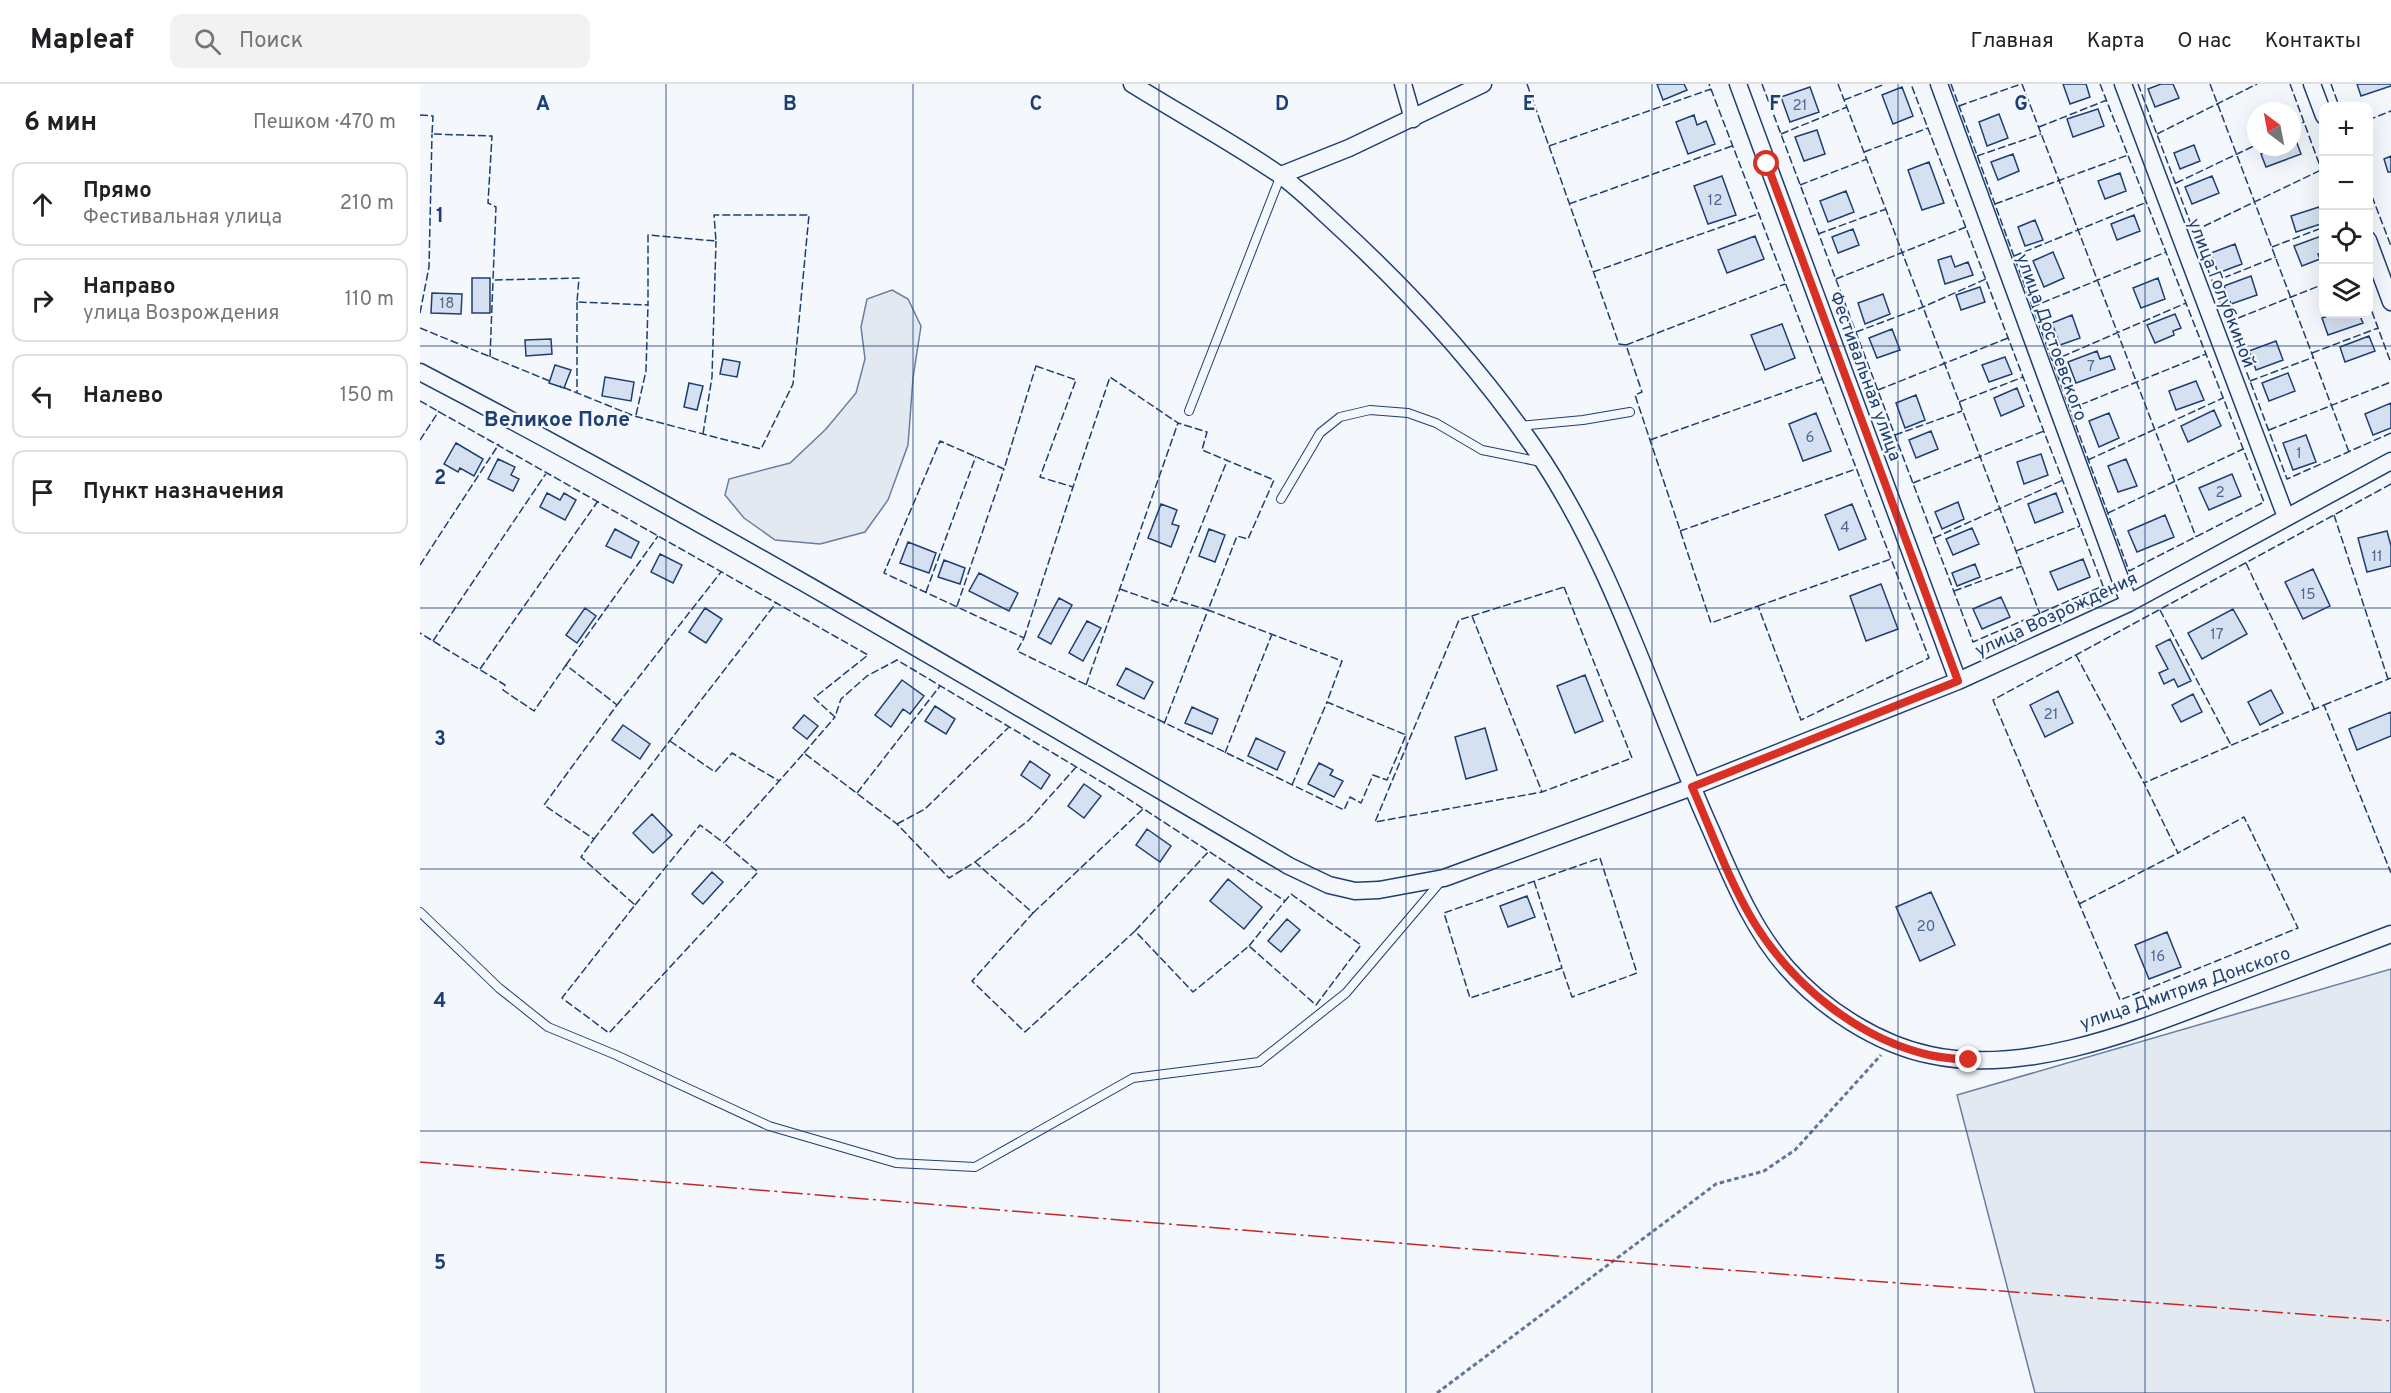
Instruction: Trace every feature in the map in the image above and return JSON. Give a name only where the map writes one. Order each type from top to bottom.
[{"type":"street","name":"улица Дмитрия Донского","points":[[1132,84],[1281,175],[1384,268],[1431,318],[1486,383],[1518,426],[1572,510],[1610,588],[1692,787],[1755,923],[1787,968],[1827,1005],[1854,1023],[1892,1043],[1929,1055],[1969,1060],[2013,1060],[2056,1053],[2159,1022],[2391,934]]},
{"type":"street","points":[[1403,84],[1413,118]]},
{"type":"street","points":[[1281,175],[1349,148],[1483,84]]},
{"type":"street","name":"Фестивальная улица","points":[[1738,84],[1958,681]]},
{"type":"street","name":"улица Достоевского","points":[[1939,84],[2129,603]]},
{"type":"street","name":"улица Голубкиной","points":[[2123,84],[2286,516]]},
{"type":"street","points":[[2312,84],[2319,103]]},
{"type":"street","points":[[2373,253],[2391,302]]},
{"type":"street","name":"улица Возрождения","points":[[420,372],[561,446],[748,549],[1289,866],[1329,885],[1355,891],[1444,878],[1692,787],[1958,681],[2129,603],[2391,461]]},
{"type":"lane","points":[[1189,411],[1281,175]]},
{"type":"lane","points":[[1281,499],[1320,433],[1340,417],[1370,410],[1408,412],[1436,423],[1482,450],[1543,463]]},
{"type":"lane","points":[[1518,426],[1583,420],[1630,412]]},
{"type":"lane","points":[[420,912],[499,988],[548,1027],[616,1055],[769,1125],[896,1163],[975,1167],[1133,1078],[1259,1062],[1346,993],[1444,878]]},
{"type":"path","points":[[1437,1393],[1716,1184],[1764,1171],[1795,1150],[1892,1043]]},
{"type":"shaded area","points":[[892,290],[908,299],[921,326],[913,378],[908,445],[888,500],[865,532],[820,544],[775,540],[744,518],[725,495],[729,479],[790,463],[826,429],[856,393],[865,359],[861,327],[867,299]]},
{"type":"shaded area","points":[[2391,969],[2391,1393],[2035,1393],[1957,1095]]},
{"type":"building","points":[[1657,84],[1684,84],[1687,90],[1663,100]]},
{"type":"building","points":[[2063,84],[2086,84],[2090,97],[2070,104]]},
{"type":"building","points":[[2161,84],[2173,84],[2179,98],[2155,107],[2148,89]]},
{"type":"building","points":[[2357,84],[2391,84],[2391,86],[2361,96]]},
{"type":"building","points":[[1810,87],[1819,112],[1790,122],[1781,97]]},
{"type":"building","points":[[1902,87],[1913,116],[1893,124],[1882,95]]},
{"type":"building","points":[[2098,109],[2104,126],[2073,137],[2067,119]]},
{"type":"building","points":[[1999,114],[2008,138],[1987,146],[1979,122]]},
{"type":"building","points":[[1694,115],[1697,125],[1706,121],[1715,144],[1688,154],[1676,122]]},
{"type":"building","points":[[1817,130],[1825,154],[1804,161],[1795,137]]},
{"type":"building","points":[[2194,145],[2200,161],[2180,169],[2174,153]]},
{"type":"building","points":[[2013,154],[2019,171],[1998,180],[1991,162]]},
{"type":"building","points":[[2262,156],[2296,156],[2266,167]]},
{"type":"building","points":[[2391,156],[2391,172],[2388,172],[2384,159]]},
{"type":"building","points":[[1929,162],[1944,203],[1922,210],[1908,170]]},
{"type":"building","points":[[2120,173],[2126,191],[2105,199],[2098,181]]},
{"type":"building","points":[[1722,176],[1736,215],[1708,224],[1694,186]]},
{"type":"building","points":[[2212,176],[2219,193],[2192,204],[2185,187]]},
{"type":"building","points":[[1846,191],[1854,212],[1828,222],[1820,201]]},
{"type":"building","points":[[2319,207],[2319,225],[2296,232],[2291,216]]},
{"type":"building","points":[[2134,215],[2140,231],[2117,240],[2111,224]]},
{"type":"building","points":[[2035,220],[2043,240],[2025,246],[2018,227]]},
{"type":"building","points":[[1853,229],[1859,245],[1838,253],[1832,237]]},
{"type":"building","points":[[1755,236],[1764,259],[1727,273],[1718,250]]},
{"type":"building","points":[[2319,237],[2319,259],[2302,266],[2294,246]]},
{"type":"building","points":[[2235,244],[2242,264],[2218,273],[2211,253]]},
{"type":"building","points":[[2053,252],[2064,278],[2044,287],[2033,261]]},
{"type":"building","points":[[1951,256],[1955,267],[1968,262],[1973,275],[1945,284],[1938,260]]},
{"type":"building","points":[[2251,276],[2257,295],[2231,304],[2224,286]]},
{"type":"building","points":[[472,278],[490,278],[490,313],[472,313]]},
{"type":"building","points":[[2158,278],[2165,299],[2141,308],[2133,288]]},
{"type":"building","points":[[1980,287],[1985,302],[1961,310],[1956,295]]},
{"type":"building","points":[[432,293],[462,294],[461,314],[431,313]]},
{"type":"building","points":[[1883,294],[1890,314],[1865,324],[1858,303]]},
{"type":"building","points":[[2175,314],[2181,328],[2173,331],[2174,335],[2155,343],[2147,325]]},
{"type":"building","points":[[2072,315],[2080,338],[2060,345],[2052,323]]},
{"type":"building","points":[[2322,318],[2361,318],[2363,323],[2328,335]]},
{"type":"building","points":[[1782,324],[1795,358],[1765,370],[1751,335]]},
{"type":"building","points":[[1892,329],[1900,350],[1877,358],[1869,338]]},
{"type":"building","points":[[2369,336],[2375,351],[2345,362],[2340,347]]},
{"type":"building","points":[[551,339],[552,354],[526,356],[525,340]]},
{"type":"building","points":[[2276,341],[2283,360],[2256,370],[2249,351]]},
{"type":"building","points":[[2097,351],[2100,359],[2110,356],[2115,369],[2076,383],[2068,362]]},
{"type":"building","points":[[2005,357],[2012,374],[1989,382],[1982,365]]},
{"type":"building","points":[[723,359],[740,362],[737,377],[720,374]]},
{"type":"building","points":[[555,365],[571,370],[564,388],[549,383]]},
{"type":"building","points":[[2288,373],[2295,391],[2269,401],[2262,383]]},
{"type":"building","points":[[605,377],[634,382],[631,401],[602,396]]},
{"type":"building","points":[[2196,381],[2204,400],[2176,410],[2169,391]]},
{"type":"building","points":[[689,383],[703,386],[697,410],[684,407]]},
{"type":"building","points":[[2017,388],[2024,406],[2001,416],[1994,398]]},
{"type":"building","points":[[1916,395],[1925,420],[1905,428],[1896,403]]},
{"type":"building","points":[[2391,403],[2391,428],[2373,435],[2365,414]]},
{"type":"building","points":[[2214,410],[2221,426],[2188,442],[2181,426]]},
{"type":"building","points":[[1816,413],[1831,451],[1803,461],[1789,424]]},
{"type":"building","points":[[2109,413],[2119,438],[2099,447],[2089,421]]},
{"type":"building","points":[[1931,431],[1938,449],[1916,458],[1909,440]]},
{"type":"building","points":[[2306,435],[2316,462],[2293,470],[2283,443]]},
{"type":"building","points":[[456,443],[483,459],[474,476],[460,468],[458,472],[444,464]]},
{"type":"building","points":[[2041,454],[2048,475],[2024,484],[2017,462]]},
{"type":"building","points":[[498,459],[515,467],[511,475],[519,479],[513,491],[488,479]]},
{"type":"building","points":[[2126,459],[2137,486],[2118,492],[2108,466]]},
{"type":"building","points":[[2232,474],[2241,496],[2209,510],[2199,488]]},
{"type":"building","points":[[547,493],[560,500],[564,493],[576,500],[565,520],[540,507]]},
{"type":"building","points":[[2056,493],[2063,512],[2035,523],[2028,504]]},
{"type":"building","points":[[1958,502],[1964,519],[1942,529],[1935,512]]},
{"type":"building","points":[[1161,504],[1177,510],[1172,524],[1179,526],[1171,547],[1148,538]]},
{"type":"building","points":[[1852,504],[1866,539],[1839,550],[1825,515]]},
{"type":"building","points":[[2165,515],[2174,537],[2137,552],[2128,531]]},
{"type":"building","points":[[1972,528],[1979,544],[1953,555],[1946,539]]},
{"type":"building","points":[[615,529],[639,542],[631,558],[606,546]]},
{"type":"building","points":[[1209,529],[1225,535],[1215,562],[1199,556]]},
{"type":"building","points":[[2387,531],[2391,546],[2391,566],[2367,572],[2358,538]]},
{"type":"building","points":[[908,542],[936,553],[929,573],[900,563]]},
{"type":"building","points":[[660,554],[682,565],[673,583],[651,572]]},
{"type":"building","points":[[2083,559],[2090,577],[2058,590],[2050,572]]},
{"type":"building","points":[[944,560],[965,568],[960,584],[938,577]]},
{"type":"building","points":[[1975,564],[1980,577],[1957,586],[1952,573]]},
{"type":"building","points":[[2313,569],[2330,606],[2303,619],[2285,582]]},
{"type":"building","points":[[979,573],[1018,593],[1009,611],[969,591]]},
{"type":"building","points":[[1881,584],[1898,629],[1866,641],[1850,596]]},
{"type":"building","points":[[2001,597],[2010,617],[1982,629],[1973,609]]},
{"type":"building","points":[[1059,598],[1072,605],[1051,644],[1038,637]]},
{"type":"building","points":[[585,608],[596,616],[577,643],[566,635]]},
{"type":"building","points":[[705,608],[722,619],[706,643],[689,632]]},
{"type":"building","points":[[2233,609],[2247,634],[2202,659],[2188,633]]},
{"type":"building","points":[[1087,621],[1101,628],[1083,661],[1069,653]]},
{"type":"building","points":[[2170,639],[2191,681],[2178,687],[2174,679],[2164,684],[2159,673],[2168,669],[2156,646]]},
{"type":"building","points":[[1126,668],[1153,682],[1144,699],[1117,685]]},
{"type":"building","points":[[1585,675],[1603,721],[1575,733],[1557,686]]},
{"type":"building","points":[[902,680],[924,696],[910,714],[903,709],[891,727],[875,715]]},
{"type":"building","points":[[2271,690],[2283,713],[2260,725],[2248,702]]},
{"type":"building","points":[[2058,691],[2073,723],[2045,737],[2030,705]]},
{"type":"building","points":[[2193,694],[2202,712],[2181,722],[2172,705]]},
{"type":"building","points":[[935,706],[955,719],[946,734],[925,721]]},
{"type":"building","points":[[1192,707],[1218,719],[1212,734],[1185,723]]},
{"type":"building","points":[[2391,712],[2391,736],[2357,750],[2349,729]]},
{"type":"building","points":[[804,715],[818,726],[807,739],[793,728]]},
{"type":"building","points":[[623,725],[650,744],[640,759],[612,740]]},
{"type":"building","points":[[1485,728],[1497,770],[1466,779],[1455,737]]},
{"type":"building","points":[[1256,738],[1285,752],[1277,770],[1248,756]]},
{"type":"building","points":[[1030,761],[1050,775],[1041,789],[1021,775]]},
{"type":"building","points":[[1319,763],[1333,770],[1330,775],[1343,781],[1334,797],[1308,784]]},
{"type":"building","points":[[1084,784],[1101,796],[1084,818],[1068,806]]},
{"type":"building","points":[[652,814],[672,835],[653,853],[633,833]]},
{"type":"building","points":[[1147,829],[1171,846],[1160,862],[1136,845]]},
{"type":"building","points":[[712,872],[723,882],[703,904],[692,894]]},
{"type":"building","points":[[1228,879],[1262,907],[1244,929],[1210,901]]},
{"type":"building","points":[[1931,892],[1955,945],[1920,961],[1896,907]]},
{"type":"building","points":[[1527,896],[1535,917],[1508,927],[1500,906]]},
{"type":"building","points":[[1287,919],[1300,930],[1281,952],[1268,941]]},
{"type":"building","points":[[2167,932],[2181,967],[2149,979],[2135,945]]},
{"type":"fence","points":[[1527,84],[1619,344],[1626,345],[1642,392],[1635,395],[1711,623],[1758,606],[1801,720],[1929,658],[1709,84]]},
{"type":"fence","points":[[1762,84],[1973,642],[2103,586],[1911,84]]},
{"type":"fence","points":[[1838,84],[2040,614]]},
{"type":"fence","points":[[1844,100],[1885,84]]},
{"type":"fence","points":[[1951,84],[2129,571],[2264,502],[2100,84]]},
{"type":"fence","points":[[1959,106],[2021,84]]},
{"type":"fence","points":[[2022,84],[2196,537]]},
{"type":"fence","points":[[2138,84],[2287,479],[2391,433]]},
{"type":"fence","points":[[2210,84],[2349,452]]},
{"type":"fence","points":[[2157,134],[2257,84]]},
{"type":"fence","points":[[2290,84],[2319,163]]},
{"type":"fence","points":[[2331,84],[2338,102]]},
{"type":"fence","points":[[1549,146],[1711,89]]},
{"type":"fence","points":[[2039,127],[2107,100]]},
{"type":"fence","points":[[1781,134],[1847,107]]},
{"type":"fence","points":[[2373,118],[2391,111]]},
{"type":"fence","points":[[420,115],[433,116],[432,134],[492,136],[488,203],[496,207],[493,280],[579,278],[577,302],[648,305],[648,235],[716,241],[714,215],[809,215],[793,384],[761,449],[634,416],[560,386]]},
{"type":"fence","points":[[1864,152],[1928,128]]},
{"type":"fence","points":[[420,313],[429,267],[432,134]]},
{"type":"fence","points":[[1977,156],[2041,134]]},
{"type":"fence","points":[[1569,204],[1732,146]]},
{"type":"fence","points":[[2176,183],[2247,149]]},
{"type":"fence","points":[[1995,204],[2128,155]]},
{"type":"fence","points":[[1800,185],[1867,159]]},
{"type":"fence","points":[[2194,231],[2319,171]]},
{"type":"fence","points":[[2373,199],[2391,246]]},
{"type":"fence","points":[[2014,256],[2147,202]]},
{"type":"fence","points":[[1818,234],[1886,209]]},
{"type":"fence","points":[[1593,272],[1758,214]]},
{"type":"fence","points":[[1836,279],[1966,227]]},
{"type":"fence","points":[[2272,247],[2319,229]]},
{"type":"fence","points":[[703,434],[712,377],[716,241]]},
{"type":"fence","points":[[2032,307],[2166,252]]},
{"type":"fence","points":[[2213,282],[2276,257]]},
{"type":"fence","points":[[1856,332],[1923,307],[1986,279]]},
{"type":"fence","points":[[490,357],[493,280]]},
{"type":"fence","points":[[1626,345],[1785,284]]},
{"type":"fence","points":[[2228,322],[2319,286]]},
{"type":"fence","points":[[577,302],[577,393]]},
{"type":"fence","points":[[2052,361],[2186,303]]},
{"type":"fence","points":[[636,415],[646,371],[648,305]]},
{"type":"fence","points":[[2373,314],[2391,363]]},
{"type":"fence","points":[[420,328],[552,382]]},
{"type":"fence","points":[[2312,353],[2378,328]]},
{"type":"fence","points":[[1878,390],[2008,338]]},
{"type":"fence","points":[[2070,409],[2206,354]]},
{"type":"fence","points":[[2250,381],[2314,357]]},
{"type":"fence","points":[[1036,366],[1076,380],[1040,477],[1073,487],[1110,377],[1178,423],[1207,432],[1202,450],[1274,480],[1248,539],[1237,536],[1208,610],[1342,661],[1327,702],[1406,735],[1387,780],[1373,775],[1361,803],[1350,797],[1344,810],[1017,651],[1024,638],[884,573],[940,441],[1004,469],[1036,366]]},
{"type":"fence","points":[[1959,402],[2023,377]]},
{"type":"fence","points":[[1650,440],[1822,379]]},
{"type":"fence","points":[[2269,430],[2391,382]]},
{"type":"fence","points":[[2088,460],[2223,398]]},
{"type":"fence","points":[[420,401],[868,655],[814,698],[835,717],[841,699],[867,676],[897,660],[1110,787],[1285,901],[1291,894],[1361,945],[1316,1005],[1249,946],[1193,992],[1135,931],[1025,1032],[972,981],[1033,913],[975,862],[949,878],[897,824],[804,753],[724,843],[758,872],[609,1033],[562,998],[635,905],[581,857],[594,839],[544,805],[617,705],[566,665],[534,711],[503,690],[505,685],[420,633]]},
{"type":"fence","points":[[420,440],[439,411]]},
{"type":"fence","points":[[1895,435],[1962,411]]},
{"type":"fence","points":[[1086,685],[1178,423]]},
{"type":"fence","points":[[1913,483],[2044,431]]},
{"type":"fence","points":[[420,565],[499,444]]},
{"type":"fence","points":[[2108,513],[2243,449]]},
{"type":"fence","points":[[926,592],[976,456]]},
{"type":"fence","points":[[1164,724],[1208,610],[1172,599],[1227,461]]},
{"type":"fence","points":[[957,606],[1004,469]]},
{"type":"fence","points":[[1680,531],[1856,469]]},
{"type":"fence","points":[[433,641],[547,472]]},
{"type":"fence","points":[[1934,538],[2063,480]]},
{"type":"fence","points":[[2391,484],[1993,700],[2120,1000],[2298,928],[2244,817],[2178,853],[2144,783],[2324,705],[2391,873]]},
{"type":"fence","points":[[1024,638],[1073,487]]},
{"type":"fence","points":[[480,669],[598,501]]},
{"type":"fence","points":[[2334,515],[2388,679]]},
{"type":"fence","points":[[2016,551],[2080,526]]},
{"type":"fence","points":[[566,665],[658,536]]},
{"type":"fence","points":[[1758,606],[1891,559]]},
{"type":"fence","points":[[2246,563],[2315,710]]},
{"type":"fence","points":[[1954,591],[2022,566]]},
{"type":"fence","points":[[617,705],[721,572]]},
{"type":"fence","points":[[1564,587],[1632,758],[1542,792],[1375,822],[1459,620],[1564,587]]},
{"type":"fence","points":[[1120,589],[1168,606],[1172,599]]},
{"type":"fence","points":[[594,839],[776,603]]},
{"type":"fence","points":[[2160,610],[2231,745]]},
{"type":"fence","points":[[1472,616],[1542,792]]},
{"type":"fence","points":[[1225,753],[1272,634]]},
{"type":"fence","points":[[2076,655],[2144,783]]},
{"type":"fence","points":[[2324,705],[2391,678]]},
{"type":"fence","points":[[857,793],[940,686]]},
{"type":"fence","points":[[1292,785],[1327,702]]},
{"type":"fence","points":[[804,753],[835,717]]},
{"type":"fence","points":[[897,824],[925,809],[1009,727]]},
{"type":"fence","points":[[670,741],[715,772],[732,753],[779,781]]},
{"type":"fence","points":[[975,862],[1029,820],[1076,767]]},
{"type":"fence","points":[[1033,913],[1143,809]]},
{"type":"fence","points":[[635,905],[700,825],[724,843]]},
{"type":"fence","points":[[1135,931],[1209,851]]},
{"type":"fence","points":[[2079,904],[2178,853]]},
{"type":"fence","points":[[1600,858],[1637,973],[1572,997],[1562,968],[1470,998],[1444,913],[1600,858]]},
{"type":"fence","points":[[1534,881],[1562,968]]},
{"type":"fence","points":[[1249,946],[1285,901]]},
{"type":"power","points":[[420,1162],[1664,1265],[2391,1321]]},
{"type":"district","name":"Великое Поле","points":[[557,419]]},
{"type":"route","points":[[1767,164],[1958,681],[1692,787],[1755,923],[1787,968],[1827,1005],[1854,1023],[1892,1043],[1929,1055],[1969,1060]]}]
